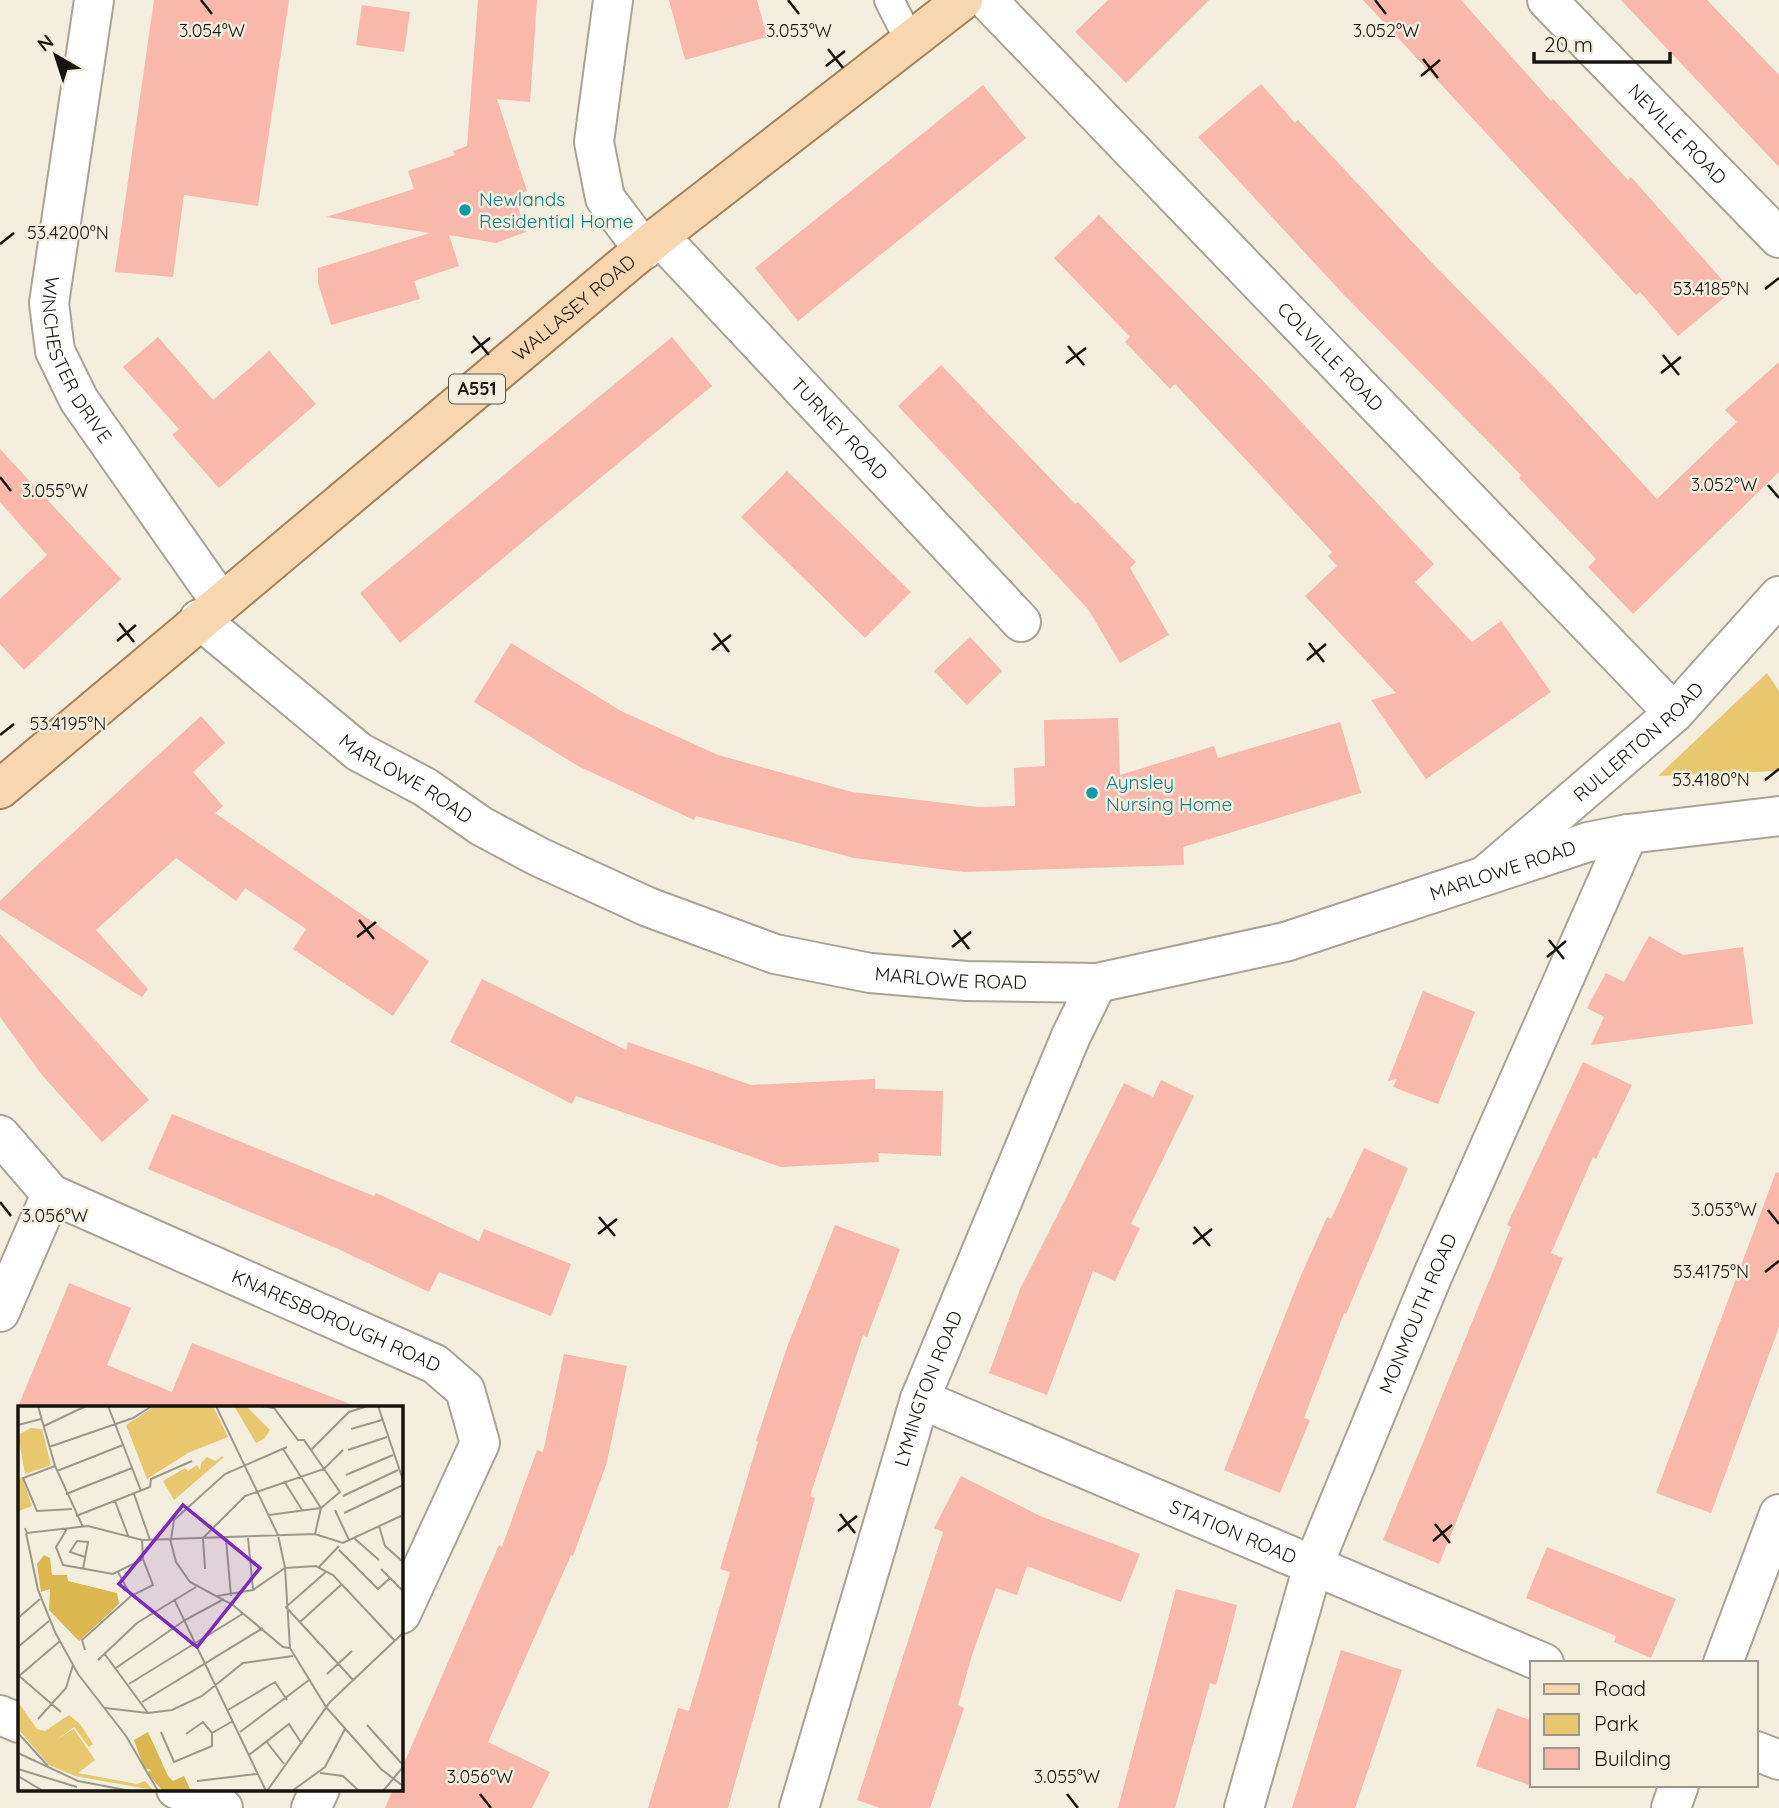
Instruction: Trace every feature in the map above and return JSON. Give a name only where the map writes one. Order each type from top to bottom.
[{"type":"main road","name":"WALLASEY ROAD","points":[[0,789],[210,610],[652,243],[963,0]]},
{"type":"street","name":"WINCHESTER DRIVE","points":[[94,0],[49,303],[55,351],[79,400],[210,610]]},
{"type":"street","name":"TURNEY ROAD","points":[[613,0],[594,142],[605,198],[1021,622]]},
{"type":"street","name":"COLVILLE ROAD","points":[[986,0],[1674,713]]},
{"type":"street","name":"NEVILLE ROAD","points":[[1547,0],[1779,238]]},
{"type":"street","name":"RULLERTON ROAD","points":[[1487,874],[1674,713],[1779,596]]},
{"type":"street","name":"MARLOWE ROAD","points":[[210,610],[359,752],[425,787],[481,825],[539,857],[648,907],[775,954],[870,973],[966,981],[1097,983],[1285,942],[1588,842],[1628,834],[1779,817]]},
{"type":"street","name":"MONMOUTH ROAD","points":[[1244,1808],[1313,1566],[1432,1277],[1628,834]]},
{"type":"street","name":"LYMINGTON ROAD","points":[[799,1808],[920,1399],[1071,1036],[1097,983]]},
{"type":"street","name":"KNARESBOROUGH ROAD","points":[[0,1135],[51,1194],[435,1364],[466,1390],[480,1443],[402,1612]]},
{"type":"street","points":[[0,1312],[51,1194]]},
{"type":"street","name":"STATION ROAD","points":[[920,1399],[1539,1661]]},
{"type":"street","points":[[1724,1661],[1779,1514]]},
{"type":"street","points":[[0,1715],[18,1723]]},
{"type":"street","points":[[1758,1752],[1779,1760]]},
{"type":"street","points":[[1671,1808],[1678,1787]]},
{"type":"street","points":[[179,1790],[223,1808]]},
{"type":"street","points":[[311,1808],[320,1790]]},
{"type":"lane","points":[[888,0],[910,41]]},
{"type":"green space","points":[[1767,673],[1779,691],[1779,771],[1658,776]]},
{"type":"building","points":[[154,0],[289,0],[258,206],[184,195],[173,277],[115,272]]},
{"type":"building","points":[[478,0],[537,0],[530,102],[497,99],[527,191],[514,195],[526,232],[496,243],[449,235],[459,266],[414,281],[420,299],[331,325],[318,283],[318,268],[430,233],[326,217],[414,189],[408,171],[455,155],[453,151],[467,146]]},
{"type":"building","points":[[669,0],[757,0],[767,37],[685,60]]},
{"type":"building","points":[[1108,0],[1209,0],[1126,83],[1075,32]]},
{"type":"building","points":[[1363,0],[1461,0],[1551,101],[1553,99],[1628,180],[1631,177],[1732,291],[1678,336],[1640,292],[1636,295]]},
{"type":"building","points":[[1621,0],[1707,0],[1779,75],[1779,167]]},
{"type":"building","points":[[362,5],[410,12],[404,52],[356,45]]},
{"type":"building","points":[[1261,84],[1295,123],[1298,120],[1434,265],[1551,384],[1657,499],[1737,422],[1725,410],[1779,362],[1779,472],[1633,614],[1588,567],[1596,559],[1519,478],[1521,475],[1344,295],[1198,137]]},
{"type":"building","points":[[983,85],[1026,138],[798,321],[755,268]]},
{"type":"building","points":[[1099,215],[1262,380],[1434,564],[1415,582],[1472,642],[1501,621],[1551,692],[1426,779],[1371,700],[1396,693],[1305,596],[1337,566],[1328,556],[1332,552],[1175,384],[1170,389],[1125,342],[1130,337],[1054,258]]},
{"type":"building","points":[[158,337],[213,400],[269,351],[316,404],[219,488],[172,435],[179,429],[123,367]]},
{"type":"building","points":[[672,337],[712,386],[400,643],[360,593]]},
{"type":"building","points":[[941,365],[1075,504],[1078,502],[1136,562],[1130,568],[1169,635],[1120,663],[1088,609],[898,406]]},
{"type":"building","points":[[0,449],[121,579],[24,670],[0,644],[0,599],[47,555],[0,502]]},
{"type":"building","points":[[787,471],[911,592],[865,638],[741,517]]},
{"type":"building","points":[[970,637],[1002,671],[967,705],[934,671]]},
{"type":"building","points":[[511,643],[621,711],[718,755],[852,792],[978,807],[1015,806],[1014,768],[1045,766],[1044,720],[1118,718],[1120,775],[1214,746],[1218,758],[1340,722],[1361,793],[1183,847],[1184,865],[964,872],[854,858],[696,816],[694,820],[578,766],[474,702]]},
{"type":"building","points":[[201,716],[225,743],[193,772],[223,806],[215,813],[429,961],[393,1016],[293,949],[306,929],[245,888],[236,901],[176,858],[96,930],[148,989],[142,997],[0,909],[0,901],[32,870]]},
{"type":"building","points":[[0,934],[149,1100],[102,1142],[42,1075],[0,1017]]},
{"type":"building","points":[[1649,936],[1683,955],[1743,947],[1753,1024],[1591,1045],[1604,1017],[1587,1008],[1606,973],[1624,982]]},
{"type":"building","points":[[482,979],[626,1050],[628,1042],[751,1085],[875,1079],[875,1089],[943,1091],[941,1156],[878,1153],[879,1162],[781,1167],[576,1096],[572,1104],[450,1042]]},
{"type":"building","points":[[1423,991],[1475,1012],[1438,1104],[1393,1087],[1397,1079],[1388,1081]]},
{"type":"building","points":[[1583,1062],[1632,1085],[1596,1159],[1593,1157],[1551,1253],[1563,1258],[1439,1564],[1383,1540],[1511,1227],[1507,1225]]},
{"type":"building","points":[[1161,1080],[1194,1096],[1131,1224],[1140,1228],[1115,1281],[1093,1271],[1047,1395],[989,1373],[1020,1289],[1124,1083],[1153,1097]]},
{"type":"building","points":[[172,1114],[374,1196],[376,1193],[479,1241],[484,1229],[571,1264],[551,1316],[439,1272],[429,1292],[336,1248],[148,1169]]},
{"type":"building","points":[[1364,1148],[1408,1168],[1346,1314],[1344,1313],[1304,1418],[1310,1420],[1280,1493],[1224,1470],[1299,1280],[1327,1217],[1331,1219]]},
{"type":"building","points":[[1776,1172],[1779,1173],[1779,1327],[1711,1513],[1656,1493]]},
{"type":"building","points":[[835,1225],[900,1249],[867,1337],[863,1335],[810,1496],[815,1498],[728,1808],[648,1808],[678,1708],[689,1711],[730,1572],[720,1569],[758,1442],[756,1441],[786,1350]]},
{"type":"building","points":[[69,1283],[131,1308],[107,1365],[172,1392],[192,1343],[350,1404],[350,1406],[18,1406]]},
{"type":"building","points":[[564,1354],[627,1366],[607,1462],[573,1556],[571,1555],[488,1742],[550,1772],[532,1808],[385,1808],[393,1790],[402,1790],[402,1768],[499,1545],[502,1547],[537,1450],[543,1452]]},
{"type":"building","points":[[961,1476],[1040,1516],[1140,1554],[1121,1602],[1027,1566],[1017,1595],[996,1588],[972,1655],[958,1705],[964,1708],[930,1808],[880,1808],[857,1800],[943,1532],[934,1528]]},
{"type":"building","points":[[1547,1547],[1676,1599],[1651,1658],[1614,1642],[1616,1636],[1526,1598]]},
{"type":"building","points":[[1176,1589],[1237,1605],[1227,1645],[1216,1685],[1210,1683],[1175,1808],[1118,1808]]},
{"type":"building","points":[[1341,1650],[1402,1670],[1355,1808],[1292,1808]]},
{"type":"building","points":[[1497,1708],[1530,1720],[1530,1785],[1476,1766]]},
{"type":"place","name":"Newlands Residential Home","points":[[465,210]]},
{"type":"place","name":"Aynsley Nursing Home","points":[[1092,793]]}]
